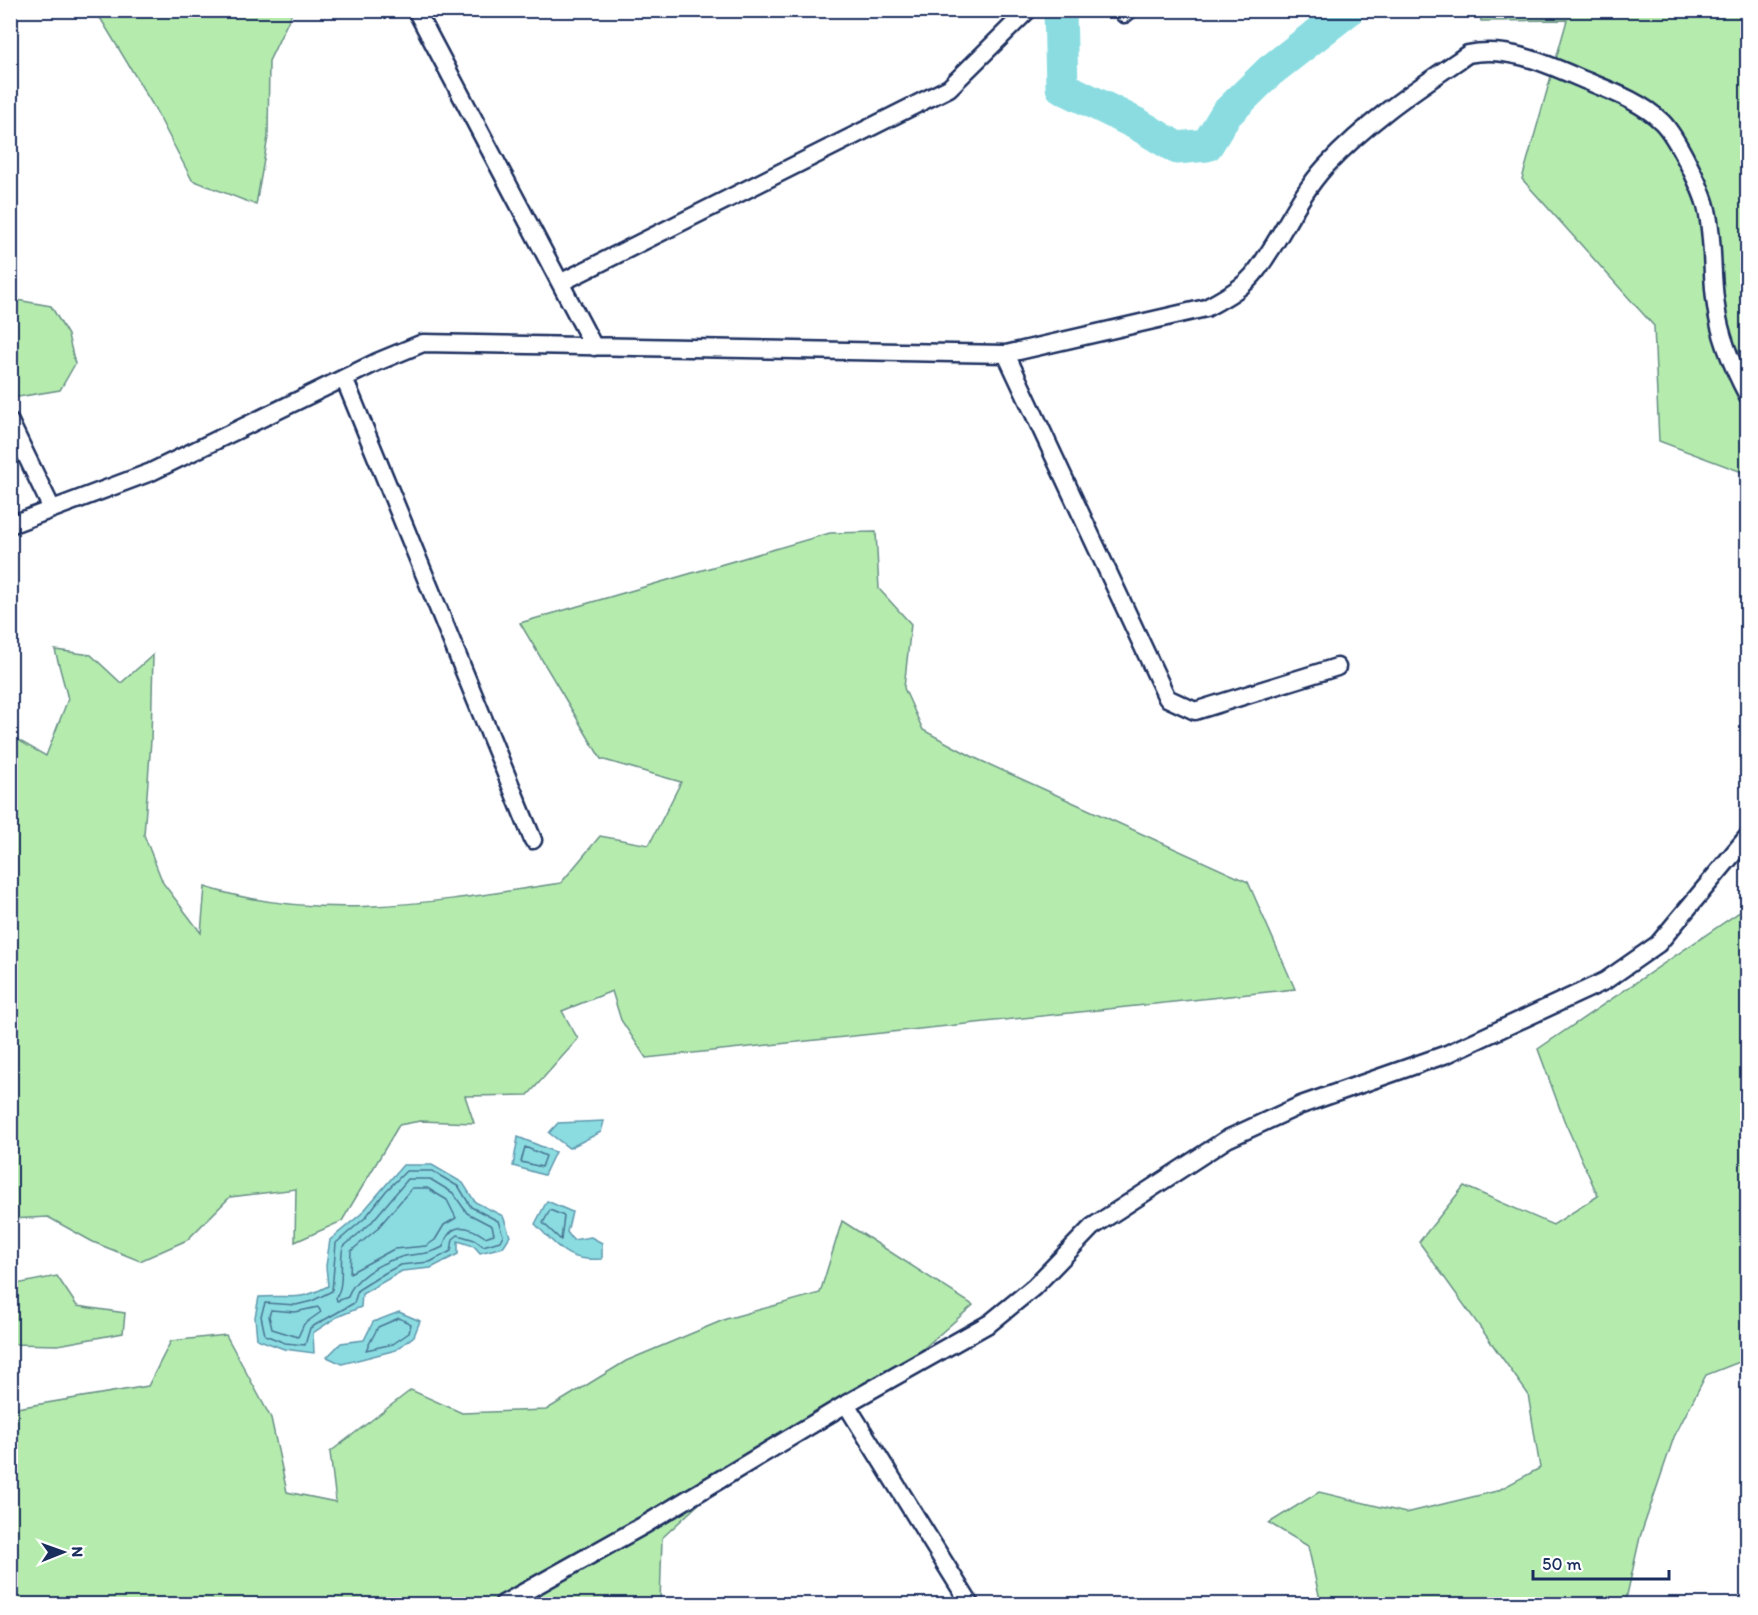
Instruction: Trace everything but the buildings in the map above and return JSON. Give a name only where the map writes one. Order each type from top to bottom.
[{"type":"street","points":[[416,10],[562,282],[594,347]]},
{"type":"street","points":[[562,282],[949,88],[1028,10]]},
{"type":"street","points":[[10,525],[151,472],[344,378],[423,343],[1006,354],[1206,308],[1230,295],[1257,272],[1293,209],[1324,168],[1375,118],[1468,54],[1501,51],[1555,68],[1627,98],[1661,121],[1677,142],[1707,210],[1716,308],[1731,363],[1748,396]]},
{"type":"street","points":[[1006,354],[1167,698],[1195,711],[1337,667]]},
{"type":"street","points":[[344,378],[533,840]]},
{"type":"street","points":[[10,422],[52,508]]},
{"type":"street","points":[[504,1605],[646,1524],[846,1404],[990,1323],[1034,1287],[1092,1227],[1227,1139],[1301,1105],[1447,1054],[1605,981],[1658,944],[1748,836]]},
{"type":"street","points":[[846,1404],[970,1605]]},
{"type":"green space","points":[[96,11],[293,11],[269,61],[268,137],[256,205],[192,180],[154,107]]},
{"type":"green space","points":[[1480,11],[1747,11],[1747,474],[1659,441],[1654,326],[1522,179],[1567,20],[1481,21]]},
{"type":"green space","points":[[11,299],[51,306],[68,335],[75,364],[60,390],[11,398]]},
{"type":"green space","points":[[876,532],[879,589],[911,624],[904,688],[923,730],[975,758],[1248,882],[1295,989],[646,1058],[621,1020],[612,991],[562,1011],[578,1039],[528,1095],[465,1096],[474,1123],[420,1121],[399,1125],[342,1221],[295,1242],[296,1189],[230,1197],[187,1240],[140,1261],[93,1242],[48,1217],[11,1219],[11,736],[46,756],[68,699],[55,650],[91,655],[121,683],[153,655],[151,740],[144,835],[163,883],[201,933],[205,887],[249,898],[293,905],[338,907],[382,906],[472,896],[561,883],[600,836],[649,845],[681,782],[601,759],[520,623],[830,533]]},
{"type":"green space","points":[[1747,907],[1747,1359],[1706,1375],[1674,1437],[1640,1537],[1625,1604],[1321,1604],[1308,1546],[1269,1523],[1319,1492],[1406,1513],[1497,1491],[1540,1468],[1528,1394],[1419,1242],[1464,1186],[1553,1225],[1598,1196],[1564,1120],[1538,1049]]},
{"type":"green space","points":[[842,1221],[973,1305],[883,1384],[716,1488],[662,1538],[660,1604],[11,1604],[11,1409],[148,1386],[171,1341],[226,1335],[271,1418],[287,1492],[336,1502],[330,1452],[411,1390],[462,1413],[546,1410],[626,1361],[726,1319],[820,1293]]},
{"type":"green space","points":[[57,1276],[77,1306],[125,1313],[123,1333],[58,1345],[11,1344],[11,1285]]},
{"type":"water","points":[[604,1121],[601,1132],[569,1148],[549,1133],[558,1123]]},
{"type":"water","points":[[518,1137],[555,1152],[544,1175],[513,1166]]},
{"type":"water","points":[[403,1165],[432,1165],[463,1183],[475,1202],[503,1216],[510,1236],[503,1247],[480,1253],[474,1246],[458,1241],[458,1254],[431,1268],[402,1271],[362,1294],[361,1307],[337,1317],[313,1333],[314,1353],[284,1349],[257,1339],[255,1317],[259,1297],[301,1296],[328,1286],[326,1266],[330,1240],[361,1214]]},
{"type":"water","points":[[547,1201],[572,1212],[567,1232],[573,1240],[591,1237],[602,1243],[602,1259],[580,1258],[571,1255],[557,1246],[535,1224]]},
{"type":"water","points":[[399,1312],[420,1321],[414,1336],[396,1350],[342,1364],[327,1357],[341,1343],[364,1340],[373,1322]]},
{"type":"waterway","points":[[1060,10],[1062,87],[1139,125],[1177,148],[1207,145],[1226,114],[1270,71],[1348,10]]}]
